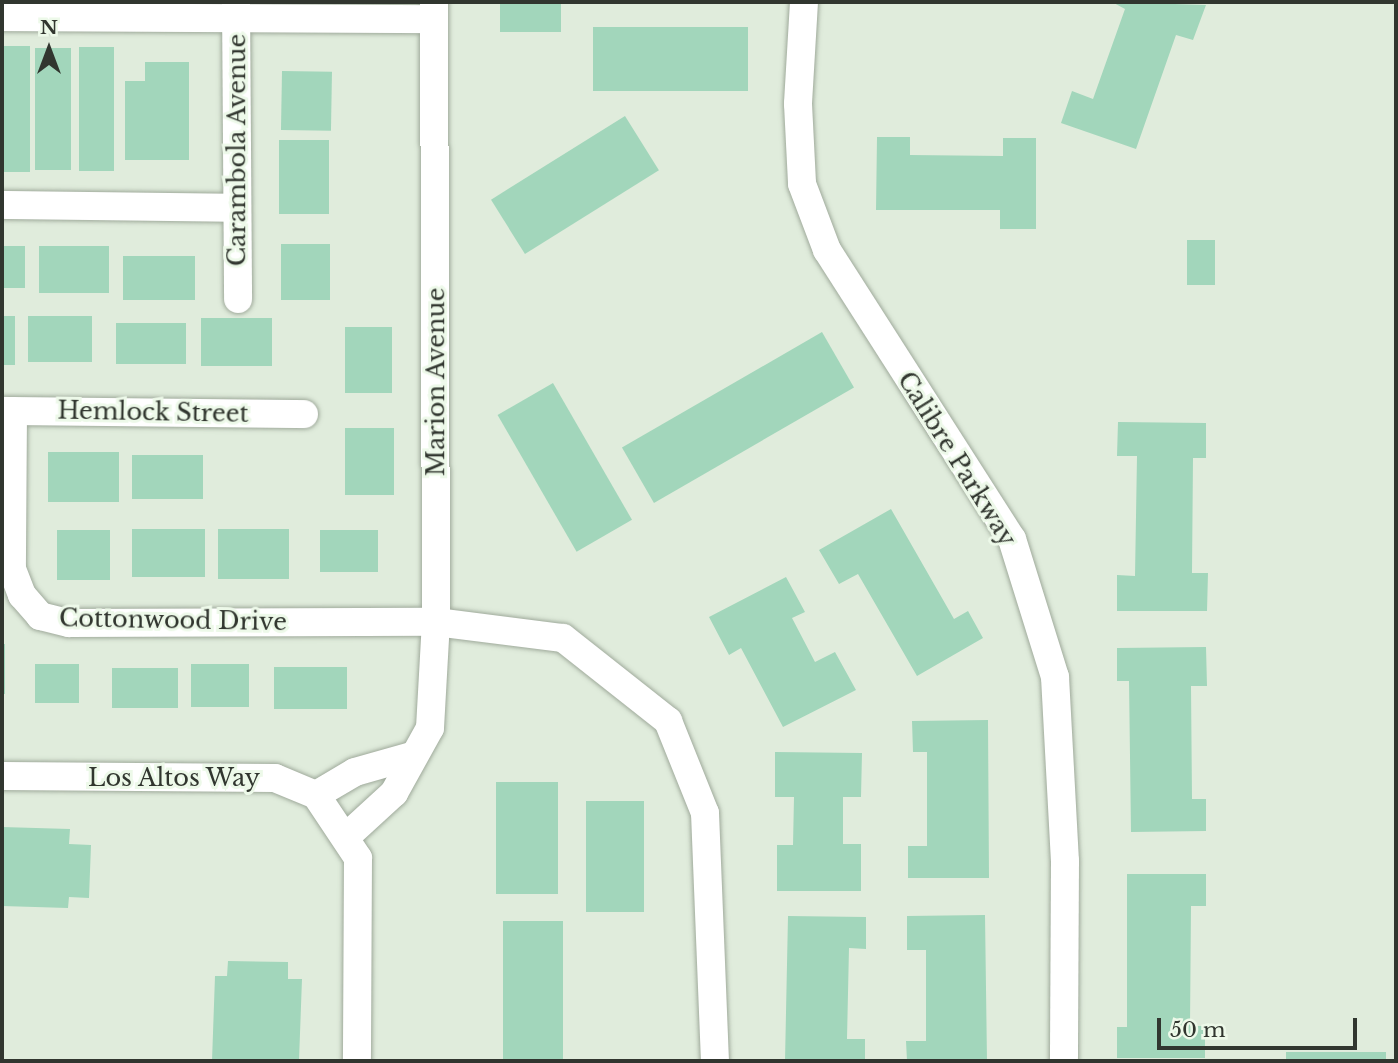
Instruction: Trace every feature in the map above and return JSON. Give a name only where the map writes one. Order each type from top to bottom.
[{"type":"street","name":"Calibre Parkway","points":[[804,2],[798,104],[802,184],[827,250],[1012,539],[1055,677],[1065,861],[1064,1061]]},
{"type":"street","points":[[2,17],[236,9],[434,10]]},
{"type":"street","name":"Carambola Avenue","points":[[236,9],[238,299]]},
{"type":"street","name":"Marion Avenue","points":[[347,836],[394,793],[411,756],[430,728],[436,622],[434,10]]},
{"type":"street","points":[[2,205],[237,208]]},
{"type":"street","name":"Cottonwood Drive","points":[[7,411],[12,569],[22,595],[40,616],[69,623],[436,622]]},
{"type":"street","name":"Hemlock Street","points":[[7,411],[304,414]]},
{"type":"street","points":[[436,622],[562,638],[668,721],[705,813],[715,1061]]},
{"type":"street","points":[[357,1061],[358,858],[347,836],[316,795],[355,772],[411,756]]},
{"type":"street","name":"Los Altos Way","points":[[2,776],[275,778],[316,795]]},
{"type":"building","points":[[500,2],[561,2],[561,32],[500,32]]},
{"type":"building","points":[[1112,2],[1206,5],[1193,40],[1176,35],[1136,149],[1061,123],[1072,91],[1093,99],[1125,9]]},
{"type":"building","points":[[593,27],[748,27],[748,91],[593,91]]},
{"type":"building","points":[[2,46],[30,46],[30,172],[2,172]]},
{"type":"building","points":[[79,47],[114,47],[114,171],[79,171]]},
{"type":"building","points":[[35,48],[71,48],[71,170],[35,170]]},
{"type":"building","points":[[145,62],[189,62],[189,160],[125,160],[125,81],[145,81]]},
{"type":"building","points":[[282,71],[332,72],[331,131],[281,130]]},
{"type":"building","points":[[625,116],[659,170],[525,254],[491,200]]},
{"type":"building","points":[[877,137],[910,137],[910,155],[1003,156],[1003,138],[1036,138],[1036,229],[1000,229],[1000,210],[876,210]]},
{"type":"building","points":[[279,140],[329,140],[329,214],[279,214]]},
{"type":"building","points":[[1187,240],[1215,240],[1215,285],[1187,285]]},
{"type":"building","points":[[281,244],[330,244],[330,300],[281,300]]},
{"type":"building","points":[[2,246],[25,246],[25,288],[2,288]]},
{"type":"building","points":[[39,246],[109,246],[109,293],[39,293]]},
{"type":"building","points":[[123,256],[195,256],[195,300],[123,300]]},
{"type":"building","points":[[2,316],[15,316],[15,365],[2,365]]},
{"type":"building","points":[[28,316],[92,316],[92,362],[28,362]]},
{"type":"building","points":[[201,318],[272,318],[272,366],[201,366]]},
{"type":"building","points":[[116,323],[186,323],[186,364],[116,364]]},
{"type":"building","points":[[345,327],[392,327],[392,393],[345,393]]},
{"type":"building","points":[[822,332],[854,387],[654,503],[622,448]]},
{"type":"building","points":[[553,383],[632,520],[577,552],[498,415]]},
{"type":"building","points":[[1118,422],[1206,423],[1206,458],[1193,458],[1192,573],[1208,573],[1207,611],[1117,611],[1117,575],[1135,576],[1137,456],[1117,456]]},
{"type":"building","points":[[345,428],[394,428],[394,495],[345,495]]},
{"type":"building","points":[[48,452],[119,452],[119,502],[48,502]]},
{"type":"building","points":[[132,455],[203,455],[203,499],[132,499]]},
{"type":"building","points":[[891,509],[954,619],[968,611],[983,638],[917,676],[858,574],[839,584],[819,550]]},
{"type":"building","points":[[132,529],[205,529],[205,577],[132,577]]},
{"type":"building","points":[[218,529],[289,529],[289,579],[218,579]]},
{"type":"building","points":[[57,530],[110,530],[110,580],[57,580]]},
{"type":"building","points":[[320,530],[378,530],[378,572],[320,572]]},
{"type":"building","points":[[786,577],[805,612],[792,618],[815,662],[835,652],[856,690],[783,727],[741,648],[729,655],[709,617]]},
{"type":"building","points":[[2,644],[5,644],[5,694],[2,694]]},
{"type":"building","points":[[1206,647],[1207,686],[1191,686],[1192,799],[1206,799],[1206,831],[1131,832],[1129,681],[1117,681],[1117,648]]},
{"type":"building","points":[[35,664],[79,664],[79,703],[35,703]]},
{"type":"building","points":[[191,664],[249,664],[249,707],[191,707]]},
{"type":"building","points":[[274,667],[347,667],[347,709],[274,709]]},
{"type":"building","points":[[112,668],[178,668],[178,708],[112,708]]},
{"type":"building","points":[[988,720],[989,878],[908,878],[908,846],[927,846],[927,752],[913,752],[912,721]]},
{"type":"building","points":[[775,752],[862,753],[861,797],[843,797],[843,844],[861,844],[861,891],[777,891],[777,845],[793,845],[794,797],[775,797]]},
{"type":"building","points":[[496,782],[558,782],[558,894],[496,894]]},
{"type":"building","points":[[586,801],[644,801],[644,912],[586,912]]},
{"type":"building","points":[[2,827],[70,829],[69,844],[91,845],[89,898],[69,897],[68,908],[2,906]]},
{"type":"building","points":[[1127,874],[1206,874],[1206,906],[1191,906],[1190,1026],[1205,1026],[1205,1058],[1117,1058],[1117,1027],[1127,1027]]},
{"type":"building","points":[[985,915],[987,1061],[907,1061],[906,1041],[926,1041],[926,950],[907,950],[907,916]]},
{"type":"building","points":[[788,916],[866,917],[866,949],[849,948],[847,1039],[865,1039],[865,1061],[785,1061]]},
{"type":"building","points":[[503,921],[563,921],[563,1061],[503,1061]]},
{"type":"building","points":[[228,961],[288,962],[288,979],[302,979],[299,1061],[212,1061],[215,976],[227,976]]},
{"type":"building","points":[[1286,1052],[1386,1052],[1386,1061],[1286,1061]]}]
